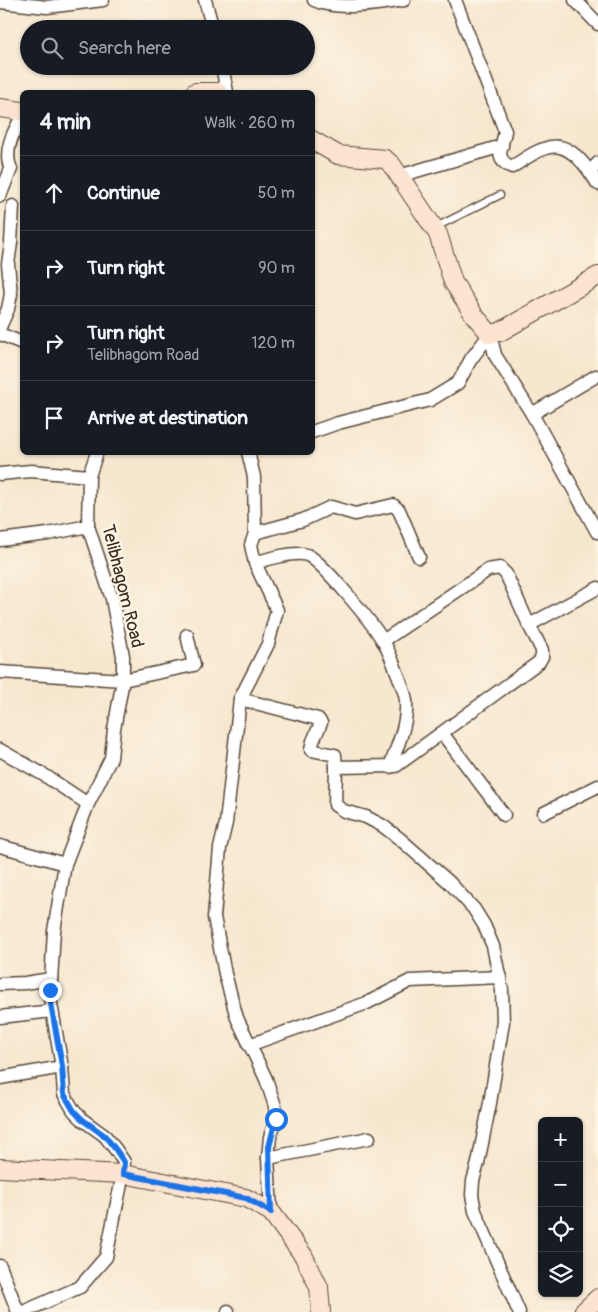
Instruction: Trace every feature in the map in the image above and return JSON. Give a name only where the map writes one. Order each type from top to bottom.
[{"type":"street","points":[[0,2],[46,6],[103,0]]},
{"type":"street","points":[[205,0],[211,20]]},
{"type":"street","points":[[314,0],[323,5],[368,6],[404,0]]},
{"type":"street","points":[[455,0],[505,131],[499,152],[501,158],[507,165],[512,167],[535,152],[550,146],[563,147],[594,168],[598,184]]},
{"type":"street","points":[[575,0],[598,24]]},
{"type":"street","points":[[224,75],[227,90]]},
{"type":"street","points":[[0,108],[20,111]]},
{"type":"street","points":[[0,196],[11,169],[7,161],[11,139],[20,121]]},
{"type":"street","points":[[315,142],[338,155],[385,159],[399,176],[438,234],[453,282],[490,334],[495,355],[532,414],[598,533]]},
{"type":"street","points":[[399,176],[502,146]]},
{"type":"street","points":[[0,202],[18,207],[8,264],[11,294],[8,310],[0,327]]},
{"type":"street","points":[[315,431],[338,423],[430,400],[458,383],[471,359],[490,334],[500,332],[598,276]]},
{"type":"street","points":[[0,334],[20,342]]},
{"type":"street","points":[[532,414],[596,376]]},
{"type":"street","name":"Telibhagom Road","points":[[96,455],[89,476],[88,526],[112,599],[123,656],[123,680],[114,728],[111,758],[88,804],[65,864],[54,931],[50,998],[62,1066],[64,1094],[74,1111],[105,1136],[116,1150],[124,1162],[123,1174]]},
{"type":"street","points":[[249,455],[254,477],[255,533],[251,545],[255,563],[277,610],[268,644],[240,699],[226,823],[220,848],[214,917],[225,974],[237,1018],[266,1079],[275,1106],[276,1119],[270,1137],[268,1158],[271,1212]]},
{"type":"street","points":[[0,474],[31,471],[89,476]]},
{"type":"street","points":[[255,533],[303,520],[331,507],[355,514],[393,505],[399,510],[419,557]]},
{"type":"street","points":[[0,540],[48,534],[88,526]]},
{"type":"street","points":[[255,563],[278,557],[305,554],[313,558],[350,598],[384,641],[406,698],[407,715],[390,767]]},
{"type":"street","points":[[336,767],[396,766],[539,662],[542,656],[542,650],[528,625],[506,574],[500,568],[488,570],[384,641]]},
{"type":"street","points":[[528,625],[598,588]]},
{"type":"street","points":[[0,672],[123,680],[194,665],[187,635]]},
{"type":"street","points":[[240,699],[318,719],[321,723],[311,750],[335,755],[335,805],[344,811],[366,817],[400,839],[450,883],[474,909],[484,925],[493,946],[500,977],[503,1022],[472,1195],[475,1211],[519,1312]]},
{"type":"street","points":[[442,733],[504,815]]},
{"type":"street","points":[[0,750],[44,775],[88,804]]},
{"type":"street","points":[[544,812],[598,786]]},
{"type":"street","points":[[0,846],[65,864]]},
{"type":"street","points":[[249,1045],[367,1003],[410,981],[500,977]]},
{"type":"street","points":[[0,984],[51,979]]},
{"type":"street","points":[[0,1017],[52,1011]]},
{"type":"street","points":[[0,1078],[62,1066]]},
{"type":"street","points":[[268,1158],[369,1138]]},
{"type":"street","points":[[0,1168],[123,1174],[246,1198],[271,1212],[303,1255],[319,1287],[322,1312]]},
{"type":"street","points":[[23,1312],[80,1287],[106,1257],[123,1174]]},
{"type":"street","points":[[0,1266],[18,1312]]},
{"type":"street","points":[[583,1312],[598,1298]]},
{"type":"lane","points":[[434,228],[500,195]]},
{"type":"route","points":[[50,990],[62,1066],[64,1094],[74,1111],[105,1136],[116,1150],[124,1162],[123,1174],[246,1198],[271,1212],[268,1158],[270,1137],[276,1119]]}]
